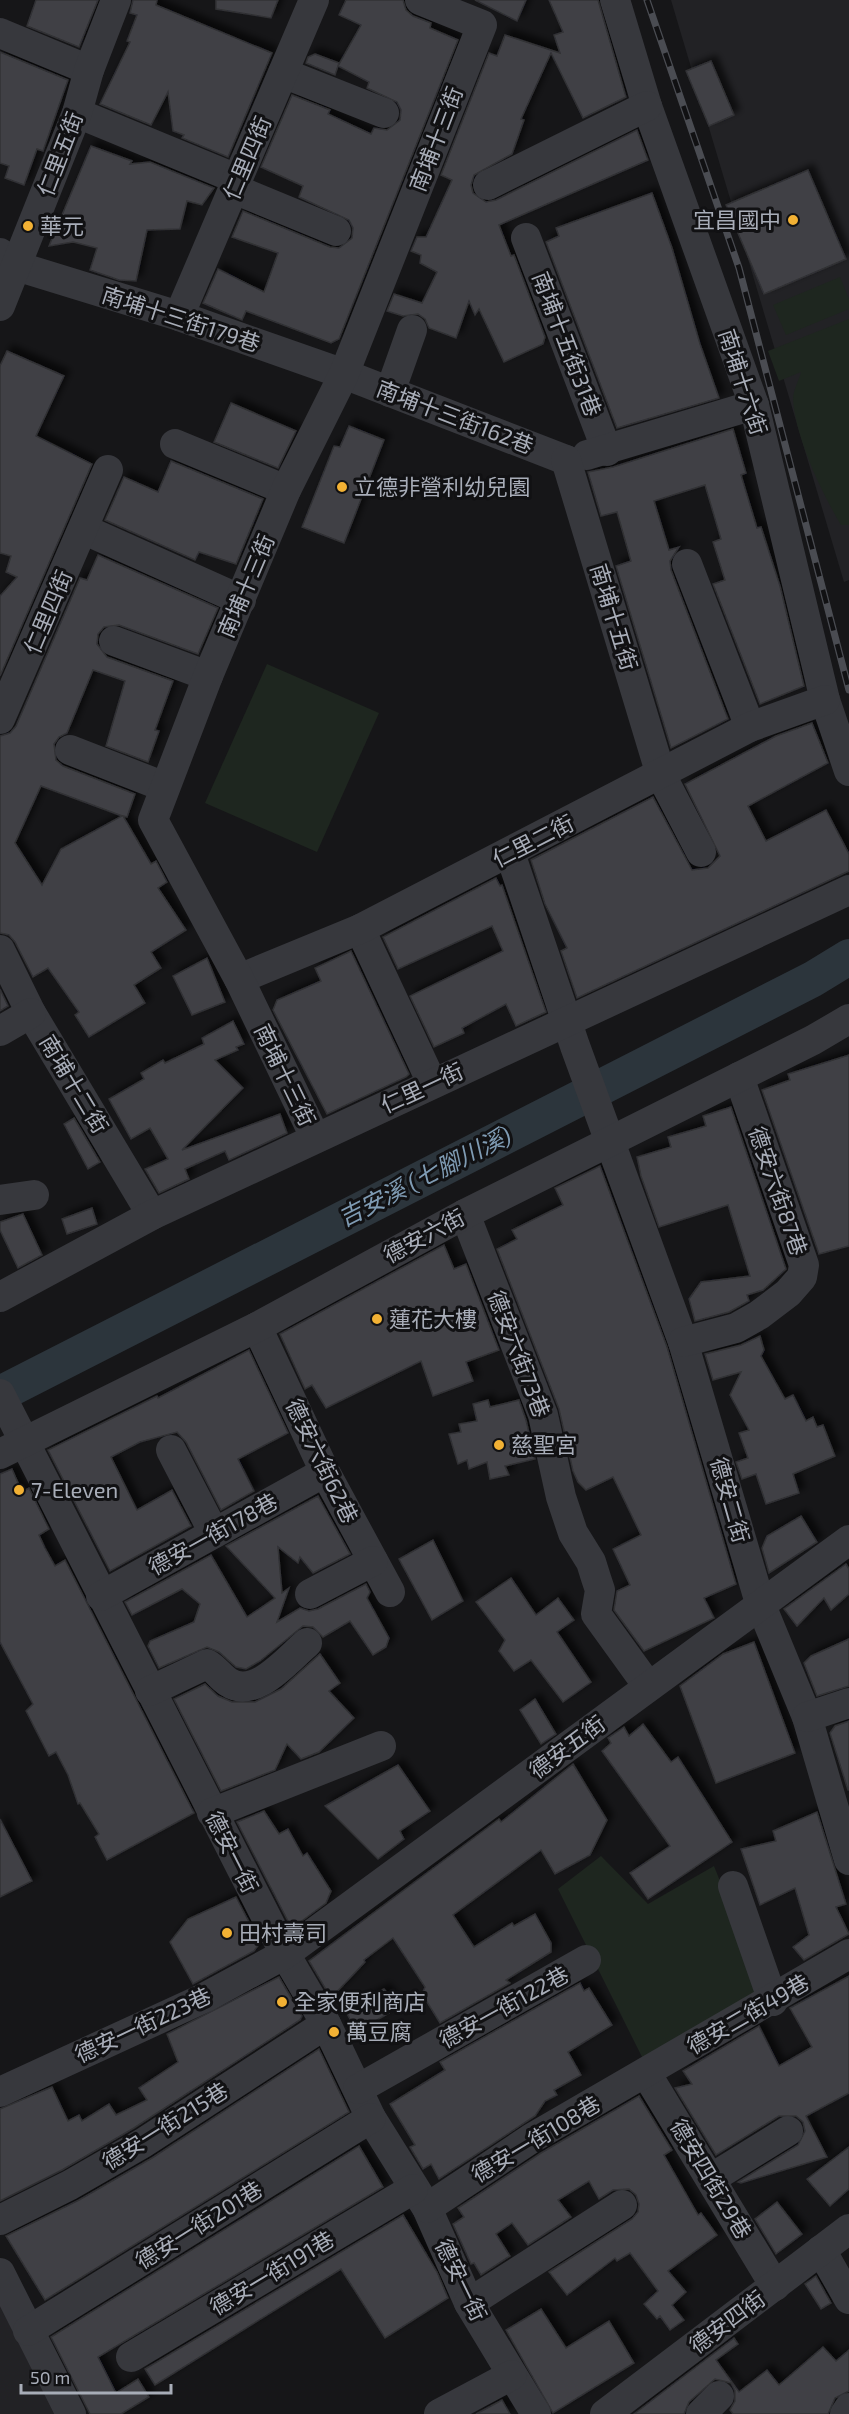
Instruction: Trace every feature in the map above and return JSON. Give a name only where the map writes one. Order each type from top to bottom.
[{"type":"street","name":"仁里五街","points":[[0,306],[8,260],[77,113],[89,70],[116,0]]},
{"type":"street","name":"仁里四街","points":[[179,316],[314,0]]},
{"type":"street","name":"南埔十三街","points":[[315,1137],[239,979],[153,820],[208,676],[286,490],[344,375],[482,25],[420,0]]},
{"type":"street","name":"南埔十六街","points":[[615,0],[647,106],[754,405],[825,700],[849,771]]},
{"type":"street","points":[[0,33],[89,70]]},
{"type":"street","points":[[283,73],[384,113]]},
{"type":"street","points":[[488,185],[647,106]]},
{"type":"street","points":[[77,113],[336,231]]},
{"type":"street","name":"南埔十五街31巷","points":[[526,238],[607,451]]},
{"type":"street","name":"南埔十三街179巷","points":[[8,260],[179,316],[344,375]]},
{"type":"street","points":[[390,392],[412,330]]},
{"type":"street","name":"南埔十三街162巷","points":[[344,375],[567,460]]},
{"type":"street","points":[[567,460],[607,451],[754,405]]},
{"type":"street","points":[[175,444],[286,490]]},
{"type":"street","name":"南埔十五街","points":[[567,460],[661,775],[701,852]]},
{"type":"street","name":"仁里四街","points":[[3,709],[108,470]]},
{"type":"street","points":[[83,529],[241,600]]},
{"type":"street","points":[[687,564],[750,727]]},
{"type":"street","points":[[114,641],[208,676]]},
{"type":"street","name":"仁里二街","points":[[239,979],[360,929],[750,727],[825,700]]},
{"type":"street","points":[[70,750],[165,787]]},
{"type":"street","name":"德安二街","points":[[510,853],[572,1034],[683,1342],[760,1603],[807,1717],[849,1860]]},
{"type":"street","name":"仁里一街","points":[[0,1297],[152,1215],[432,1083],[572,1034],[849,890]]},
{"type":"street","points":[[360,929],[432,1083]]},
{"type":"street","name":"南埔十二街","points":[[0,950],[31,1013],[152,1215]]},
{"type":"street","points":[[0,1031],[31,1013]]},
{"type":"street","name":"德安六街","points":[[11,1448],[257,1327],[465,1214],[739,1077],[849,1019]]},
{"type":"street","name":"德安六街87巷","points":[[683,1342],[736,1328],[788,1293],[802,1277],[804,1265],[739,1077]]},
{"type":"street","points":[[0,1200],[34,1195]]},
{"type":"street","name":"德安六街73巷","points":[[465,1214],[543,1415],[573,1533],[591,1562],[600,1590],[596,1614],[648,1686]]},
{"type":"street","name":"德安六街62巷","points":[[257,1327],[325,1472],[390,1592]]},
{"type":"street","name":"德安一街","points":[[0,1394],[11,1448],[101,1596],[285,1954],[326,2024],[371,2118],[420,2198],[470,2303],[536,2414]]},
{"type":"street","points":[[171,1450],[214,1533]]},
{"type":"street","name":"德安一街178巷","points":[[101,1596],[325,1472]]},
{"type":"street","name":"德安五街","points":[[285,1954],[760,1603],[849,1540]]},
{"type":"street","points":[[310,1594],[373,1562]]},
{"type":"street","points":[[150,1691],[207,1664],[235,1686],[256,1685],[307,1643]]},
{"type":"street","points":[[807,1717],[849,1702]]},
{"type":"street","points":[[212,1813],[381,1746]]},
{"type":"street","points":[[733,1886],[773,2001]]},
{"type":"street","name":"德安一街223巷","points":[[0,2092],[204,1998],[285,1954]]},
{"type":"street","name":"德安二街49巷","points":[[646,2073],[773,2001],[849,1954]]},
{"type":"street","name":"德安一街122巷","points":[[358,2089],[586,1960]]},
{"type":"street","name":"德安一街215巷","points":[[0,2220],[70,2185],[143,2143],[326,2024]]},
{"type":"street","name":"德安四街29巷","points":[[646,2073],[712,2178],[775,2286]]},
{"type":"street","name":"德安一街108巷","points":[[420,2198],[646,2073]]},
{"type":"street","name":"德安一街201巷","points":[[28,2331],[371,2118]]},
{"type":"street","points":[[712,2178],[788,2131]]},
{"type":"street","name":"德安一街191巷","points":[[131,2357],[420,2198]]},
{"type":"street","points":[[470,2303],[622,2205]]},
{"type":"street","name":"德安四街","points":[[605,2414],[849,2229]]},
{"type":"street","points":[[821,2250],[849,2299]]},
{"type":"street","points":[[0,2273],[71,2414]]},
{"type":"street","points":[[439,2414],[512,2375]]},
{"type":"street","points":[[845,2414],[849,2408]]},
{"type":"shaded area","name":"宜昌國中","points":[[671,0],[849,0],[849,580],[844,582]]},
{"type":"shaded area","points":[[840,277],[849,299],[849,309],[786,335],[773,305]]},
{"type":"shaded area","points":[[849,319],[849,525],[841,525],[818,481],[799,430],[793,399],[801,372],[779,381],[768,351]]},
{"type":"shaded area","points":[[267,664],[379,713],[317,852],[205,803]]},
{"type":"shaded area","points":[[601,1856],[648,1904],[714,1866],[764,1992],[644,2061],[558,1889]]},
{"type":"shaded area","points":[[0,2304],[58,2414],[0,2414]]},
{"type":"building","points":[[36,0],[98,0],[79,47],[27,26]]},
{"type":"building","points":[[133,0],[157,0],[156,5],[272,53],[228,157],[182,138],[184,135],[173,131],[168,92],[151,125],[100,104],[130,42],[127,41],[137,15],[130,13]]},
{"type":"building","points":[[216,0],[278,0],[271,18],[216,9]]},
{"type":"building","points":[[346,0],[403,0],[406,10],[413,16],[431,23],[430,28],[458,40],[339,339],[331,343],[246,311],[242,320],[203,303],[218,269],[264,292],[278,253],[232,237],[243,211],[330,247],[339,248],[352,238],[353,228],[349,220],[299,197],[303,186],[261,167],[292,95],[330,110],[328,114],[371,134],[374,128],[387,130],[400,120],[401,110],[397,102],[367,88],[369,82],[338,66],[361,25],[339,15]]},
{"type":"building","points":[[475,0],[526,0],[517,21]]},
{"type":"building","points":[[549,0],[598,0],[626,97],[583,118],[551,53],[521,119],[524,120],[512,154],[474,175],[471,185],[473,193],[486,202],[496,200],[637,130],[648,160],[499,225],[511,256],[514,255],[545,337],[543,344],[504,362],[479,309],[475,315],[469,301],[456,338],[429,328],[425,319],[418,314],[403,316],[387,311],[394,294],[422,303],[437,272],[420,263],[421,255],[411,251],[417,237],[426,237],[452,180],[441,175],[489,53],[497,56],[505,35],[560,53],[554,35],[563,32]]},
{"type":"building","points":[[0,52],[68,80],[43,151],[37,149],[24,185],[5,178],[9,166],[0,163]]},
{"type":"building","points":[[315,54],[339,63],[335,75],[306,63],[308,57]]},
{"type":"building","points":[[711,61],[734,115],[709,126],[686,71]]},
{"type":"building","points":[[91,146],[132,161],[130,164],[150,162],[214,188],[202,205],[187,201],[180,229],[147,230],[136,281],[119,280],[90,270],[97,248],[73,242],[49,246]]},
{"type":"building","points":[[808,170],[846,259],[764,294],[726,205]]},
{"type":"building","points":[[652,193],[672,248],[700,344],[719,398],[617,428],[546,242],[559,236],[556,228]]},
{"type":"building","points":[[7,351],[64,376],[36,436],[92,464],[0,676],[0,596],[17,577],[6,572],[11,556],[0,553],[0,366]]},
{"type":"building","points":[[231,403],[296,431],[278,468],[214,442]]},
{"type":"building","name":"立德非營利幼兒園","points":[[349,426],[384,440],[344,543],[302,527],[334,446],[340,447]]},
{"type":"building","points":[[733,429],[746,473],[741,475],[757,528],[761,527],[780,586],[804,686],[760,704],[713,584],[725,580],[713,542],[721,539],[705,485],[654,501],[669,550],[679,547],[670,561],[671,570],[728,719],[671,748],[616,566],[631,561],[617,512],[601,516],[588,472],[613,467]]},
{"type":"building","points":[[171,461],[263,499],[236,564],[199,552],[195,560],[105,520],[124,477],[158,492]]},
{"type":"building","points":[[98,555],[218,608],[198,654],[119,625],[104,627],[98,634],[97,644],[107,657],[173,681],[155,730],[159,731],[148,762],[106,746],[125,681],[93,670],[67,733],[59,737],[54,744],[56,760],[63,766],[135,794],[127,817],[123,816],[151,864],[156,861],[167,882],[158,888],[186,930],[151,952],[161,968],[134,985],[145,1003],[89,1037],[75,1015],[79,1012],[48,968],[33,977],[15,942],[9,935],[0,933],[0,736],[10,733],[16,726],[80,578],[87,580]],"holes":[[[41,786],[122,816],[61,849],[42,885],[15,843]]]},
{"type":"building","points":[[812,723],[828,763],[748,806],[766,841],[826,810],[849,854],[849,871],[577,998],[561,951],[567,948],[545,904],[531,860],[653,797],[692,870],[708,868],[720,856],[685,784],[776,736]]},
{"type":"building","points":[[496,878],[500,886],[502,885],[546,1012],[516,1026],[506,1004],[462,1028],[464,1033],[434,1047],[410,996],[503,951],[492,926],[398,969],[383,937]]},
{"type":"building","points":[[351,951],[409,1074],[327,1114],[273,1010],[277,1000],[321,981],[315,968]]},
{"type":"building","points":[[207,958],[225,1002],[192,1015],[173,976]]},
{"type":"building","points":[[0,989],[8,1006],[0,1011]]},
{"type":"building","points":[[233,1021],[244,1044],[236,1047],[238,1050],[215,1060],[243,1088],[182,1150],[280,1114],[287,1133],[229,1160],[225,1151],[185,1169],[189,1179],[159,1193],[145,1169],[168,1159],[150,1128],[131,1139],[109,1099],[144,1079],[141,1073],[163,1060],[165,1063],[204,1044],[202,1038]]},
{"type":"building","points":[[849,1055],[849,1246],[819,1254],[762,1090],[790,1080],[788,1074]]},
{"type":"building","points":[[731,1107],[786,1269],[763,1290],[747,1295],[749,1301],[729,1312],[695,1321],[689,1299],[701,1282],[750,1276],[728,1205],[659,1227],[641,1176],[637,1157],[671,1147],[668,1137],[706,1126],[703,1116]]},
{"type":"building","points":[[74,1118],[100,1162],[88,1169],[64,1124]]},
{"type":"building","points":[[600,1166],[667,1347],[736,1584],[704,1598],[714,1618],[644,1651],[614,1610],[617,1591],[630,1585],[613,1549],[641,1535],[613,1477],[586,1490],[578,1482],[573,1471],[559,1409],[497,1249],[517,1239],[512,1230],[563,1205],[555,1188]]},
{"type":"building","points":[[92,1208],[97,1224],[67,1234],[62,1219]]},
{"type":"building","points":[[23,1214],[42,1255],[18,1268],[0,1230],[0,1222]]},
{"type":"building","name":"蓮花大樓","points":[[444,1245],[454,1269],[466,1264],[499,1350],[466,1362],[473,1381],[433,1396],[421,1361],[326,1408],[312,1385],[305,1389],[280,1334]]},
{"type":"building","points":[[760,1336],[764,1350],[761,1356],[785,1399],[793,1395],[806,1421],[813,1417],[817,1427],[823,1425],[835,1456],[793,1474],[799,1493],[766,1504],[756,1474],[742,1479],[736,1462],[748,1458],[739,1433],[749,1430],[730,1395],[741,1372],[713,1380],[705,1354],[741,1345]]},
{"type":"building","points":[[249,1350],[288,1433],[238,1459],[254,1491],[221,1510],[186,1442],[177,1432],[140,1442],[111,1457],[137,1510],[172,1490],[191,1526],[110,1571],[48,1450],[157,1396],[158,1398]]},
{"type":"building","name":"慈聖宮","points":[[488,1400],[490,1407],[519,1400],[535,1459],[505,1466],[509,1475],[490,1479],[487,1462],[469,1469],[467,1460],[458,1464],[449,1434],[461,1432],[459,1424],[477,1421],[473,1404]]},
{"type":"building","points":[[12,1469],[22,1492],[29,1488],[49,1529],[39,1535],[45,1548],[55,1566],[65,1560],[194,1813],[107,1860],[95,1837],[99,1834],[80,1803],[78,1804],[68,1775],[56,1752],[49,1756],[26,1711],[33,1704],[0,1642],[0,1474]]},
{"type":"building","points":[[318,1496],[350,1554],[313,1573],[300,1557],[298,1563],[278,1547],[282,1593],[289,1588],[277,1622],[300,1608],[309,1611],[318,1609],[366,1584],[370,1592],[367,1598],[389,1638],[386,1647],[373,1655],[350,1621],[323,1637],[313,1627],[303,1626],[260,1661],[246,1669],[236,1667],[219,1652],[207,1647],[159,1668],[148,1646],[150,1641],[194,1622],[200,1604],[182,1589],[132,1615],[125,1602],[211,1555],[247,1617],[275,1598],[226,1546]]},
{"type":"building","points":[[801,1516],[817,1542],[769,1573],[762,1548],[767,1536]]},
{"type":"building","points":[[433,1540],[463,1601],[432,1620],[399,1559]]},
{"type":"building","points":[[846,1564],[849,1569],[849,1594],[831,1610],[824,1598],[797,1626],[784,1609]]},
{"type":"building","points":[[511,1578],[536,1615],[558,1598],[574,1620],[557,1632],[591,1682],[563,1702],[531,1660],[514,1671],[499,1651],[505,1640],[476,1602]]},
{"type":"building","points":[[849,1639],[849,1686],[817,1696],[804,1663],[811,1656]]},
{"type":"building","points":[[754,1642],[795,1753],[716,1783],[680,1686],[723,1654]]},
{"type":"building","points":[[320,1654],[340,1683],[329,1691],[354,1718],[319,1752],[301,1759],[287,1744],[275,1770],[221,1791],[174,1699],[205,1684],[218,1696],[232,1702],[255,1702],[281,1689]]},
{"type":"building","points":[[535,1699],[556,1734],[541,1744],[520,1710]]},
{"type":"building","points":[[849,1721],[848,1790],[830,1733],[835,1726]]},
{"type":"building","points":[[643,1724],[671,1762],[678,1757],[732,1842],[648,1899],[630,1873],[670,1846],[602,1751],[611,1743],[608,1738],[624,1727],[629,1736]]},
{"type":"building","points":[[573,1764],[607,1820],[590,1855],[555,1874],[541,1850],[453,1915],[474,1947],[512,1923],[514,1926],[535,1914],[551,1943],[551,1952],[506,1980],[510,1983],[440,2023],[422,1994],[425,1987],[393,1938],[364,1960],[365,1962],[331,1998],[309,1961],[499,1819],[501,1822]]},
{"type":"building","points":[[398,1765],[430,1811],[400,1831],[404,1839],[378,1859],[325,1806]]},
{"type":"building","points":[[264,1811],[279,1834],[288,1829],[303,1856],[307,1853],[331,1891],[326,1903],[295,1926],[290,1925],[237,1822]]},
{"type":"building","points":[[817,1812],[846,1904],[836,1907],[849,1934],[804,1960],[793,1947],[809,1935],[795,1888],[760,1905],[741,1849],[776,1841],[773,1831]]},
{"type":"building","points":[[0,1819],[32,1881],[0,1897]]},
{"type":"building","points":[[236,1897],[260,1943],[254,1951],[193,1984],[170,1942],[188,1919]]},
{"type":"building","points":[[849,1976],[849,2093],[806,2116],[827,2157],[738,2182],[798,2145],[805,2131],[803,2122],[796,2116],[779,2116],[716,2155],[675,2088],[692,2084],[683,2071],[759,2026],[779,2066],[812,2047],[790,2008]]},
{"type":"building","points":[[279,1977],[302,2016],[300,2020],[134,2128],[62,2170],[0,2201],[0,2109],[52,2087],[68,2121],[79,2115],[82,2121],[109,2104],[116,2115],[147,2100],[139,2088],[178,2062],[167,2034]]},
{"type":"building","points":[[580,1983],[584,1991],[589,1988],[612,2025],[568,2052],[581,2075],[554,2090],[557,2095],[545,2101],[535,2116],[439,2179],[431,2164],[423,2169],[410,2147],[415,2145],[390,2104],[445,2070],[440,2062]]},
{"type":"building","points":[[384,1989],[399,2007],[357,2032],[345,2010]]},
{"type":"building","points":[[319,2049],[349,2112],[45,2300],[6,2236],[79,2200],[152,2158]]},
{"type":"building","points":[[639,2096],[672,2150],[664,2155],[698,2215],[701,2213],[717,2235],[668,2271],[686,2292],[672,2305],[684,2320],[670,2330],[660,2316],[657,2319],[644,2304],[658,2291],[630,2253],[617,2261],[615,2258],[567,2295],[549,2272],[632,2219],[638,2212],[639,2204],[636,2195],[629,2189],[613,2190],[599,2199],[589,2181],[558,2200],[571,2217],[528,2245],[512,2223],[496,2234],[510,2256],[481,2275],[474,2263],[471,2264],[453,2224],[464,2217],[458,2208],[541,2153]]},
{"type":"building","points":[[359,2146],[383,2187],[98,2357],[116,2393],[138,2379],[149,2397],[121,2414],[90,2414],[51,2337]]},
{"type":"building","points":[[849,2147],[849,2189],[830,2206],[807,2179]]},
{"type":"building","points":[[777,2202],[802,2234],[776,2254],[755,2219]]},
{"type":"building","points":[[403,2215],[437,2272],[448,2298],[385,2338],[341,2269],[155,2385],[145,2369]]},
{"type":"building","points":[[816,2276],[831,2303],[821,2309],[805,2284]]},
{"type":"building","points":[[541,2309],[566,2348],[609,2321],[634,2363],[553,2413],[506,2330]]},
{"type":"building","points":[[734,2338],[738,2344],[716,2360],[739,2392],[767,2370],[779,2385],[823,2347],[836,2361],[849,2350],[849,2391],[835,2398],[828,2414],[733,2414],[730,2410],[735,2401],[735,2391],[731,2383],[715,2379],[689,2402],[684,2414],[634,2414]]},
{"type":"building","points":[[502,2400],[510,2414],[476,2414]]},
{"type":"waterway","name":"吉安溪 (七腳川溪)","points":[[0,1394],[813,979],[849,957]]},
{"type":"railway","points":[[647,0],[739,268],[849,690]]},
{"type":"place","name":"宜昌國中","points":[[793,220]]},
{"type":"place","name":"華元","points":[[28,226]]},
{"type":"place","name":"立德非營利幼兒園","points":[[342,487]]},
{"type":"place","name":"蓮花大樓","points":[[377,1319]]},
{"type":"place","name":"慈聖宮","points":[[499,1445]]},
{"type":"place","name":"7-Eleven","points":[[19,1490]]},
{"type":"place","name":"田村壽司","points":[[227,1933]]},
{"type":"place","name":"全家便利商店","points":[[282,2002]]},
{"type":"place","name":"萬豆腐","points":[[334,2032]]}]
